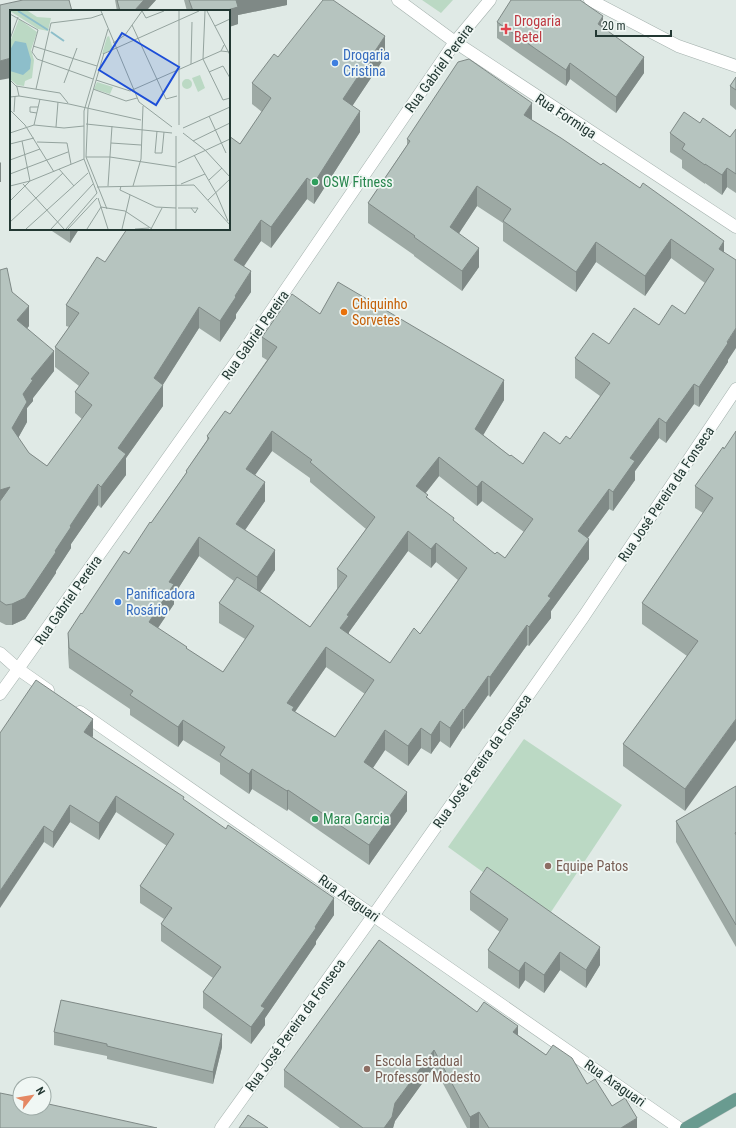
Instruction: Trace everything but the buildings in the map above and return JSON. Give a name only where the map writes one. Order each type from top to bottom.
[{"type":"main road","points":[[686,1128],[736,1099]]},
{"type":"street","name":"Rua Formiga","points":[[398,0],[454,42],[736,227]]},
{"type":"street","name":"Rua Gabriel Pereira","points":[[0,694],[243,352],[454,42],[490,0]]},
{"type":"street","points":[[590,0],[678,46],[736,66]]},
{"type":"street","name":"Rua José Pereira da Fonseca","points":[[221,1128],[374,916],[584,616],[736,389]]},
{"type":"street","points":[[0,653],[18,669],[57,696]]},
{"type":"street","name":"Rua Araguari","points":[[70,705],[679,1128]]},
{"type":"green space","points":[[422,0],[453,0],[441,13]]},
{"type":"green space","points":[[524,739],[622,805],[547,918],[448,847]]},
{"type":"place","name":"Drogaria Betel","points":[[506,29]]},
{"type":"place","name":"Drogaria Cristina","points":[[335,63]]},
{"type":"place","name":"OSW Fitness","points":[[315,182]]},
{"type":"place","name":"Chiquinho Sorvetes","points":[[344,312]]},
{"type":"place","name":"Panificadora Rosário","points":[[118,602]]},
{"type":"place","name":"Mara Garcia","points":[[315,819]]},
{"type":"place","name":"Equipe Patos","points":[[548,866]]},
{"type":"place","name":"Escola Estadual Professor Modesto","points":[[367,1069]]}]
